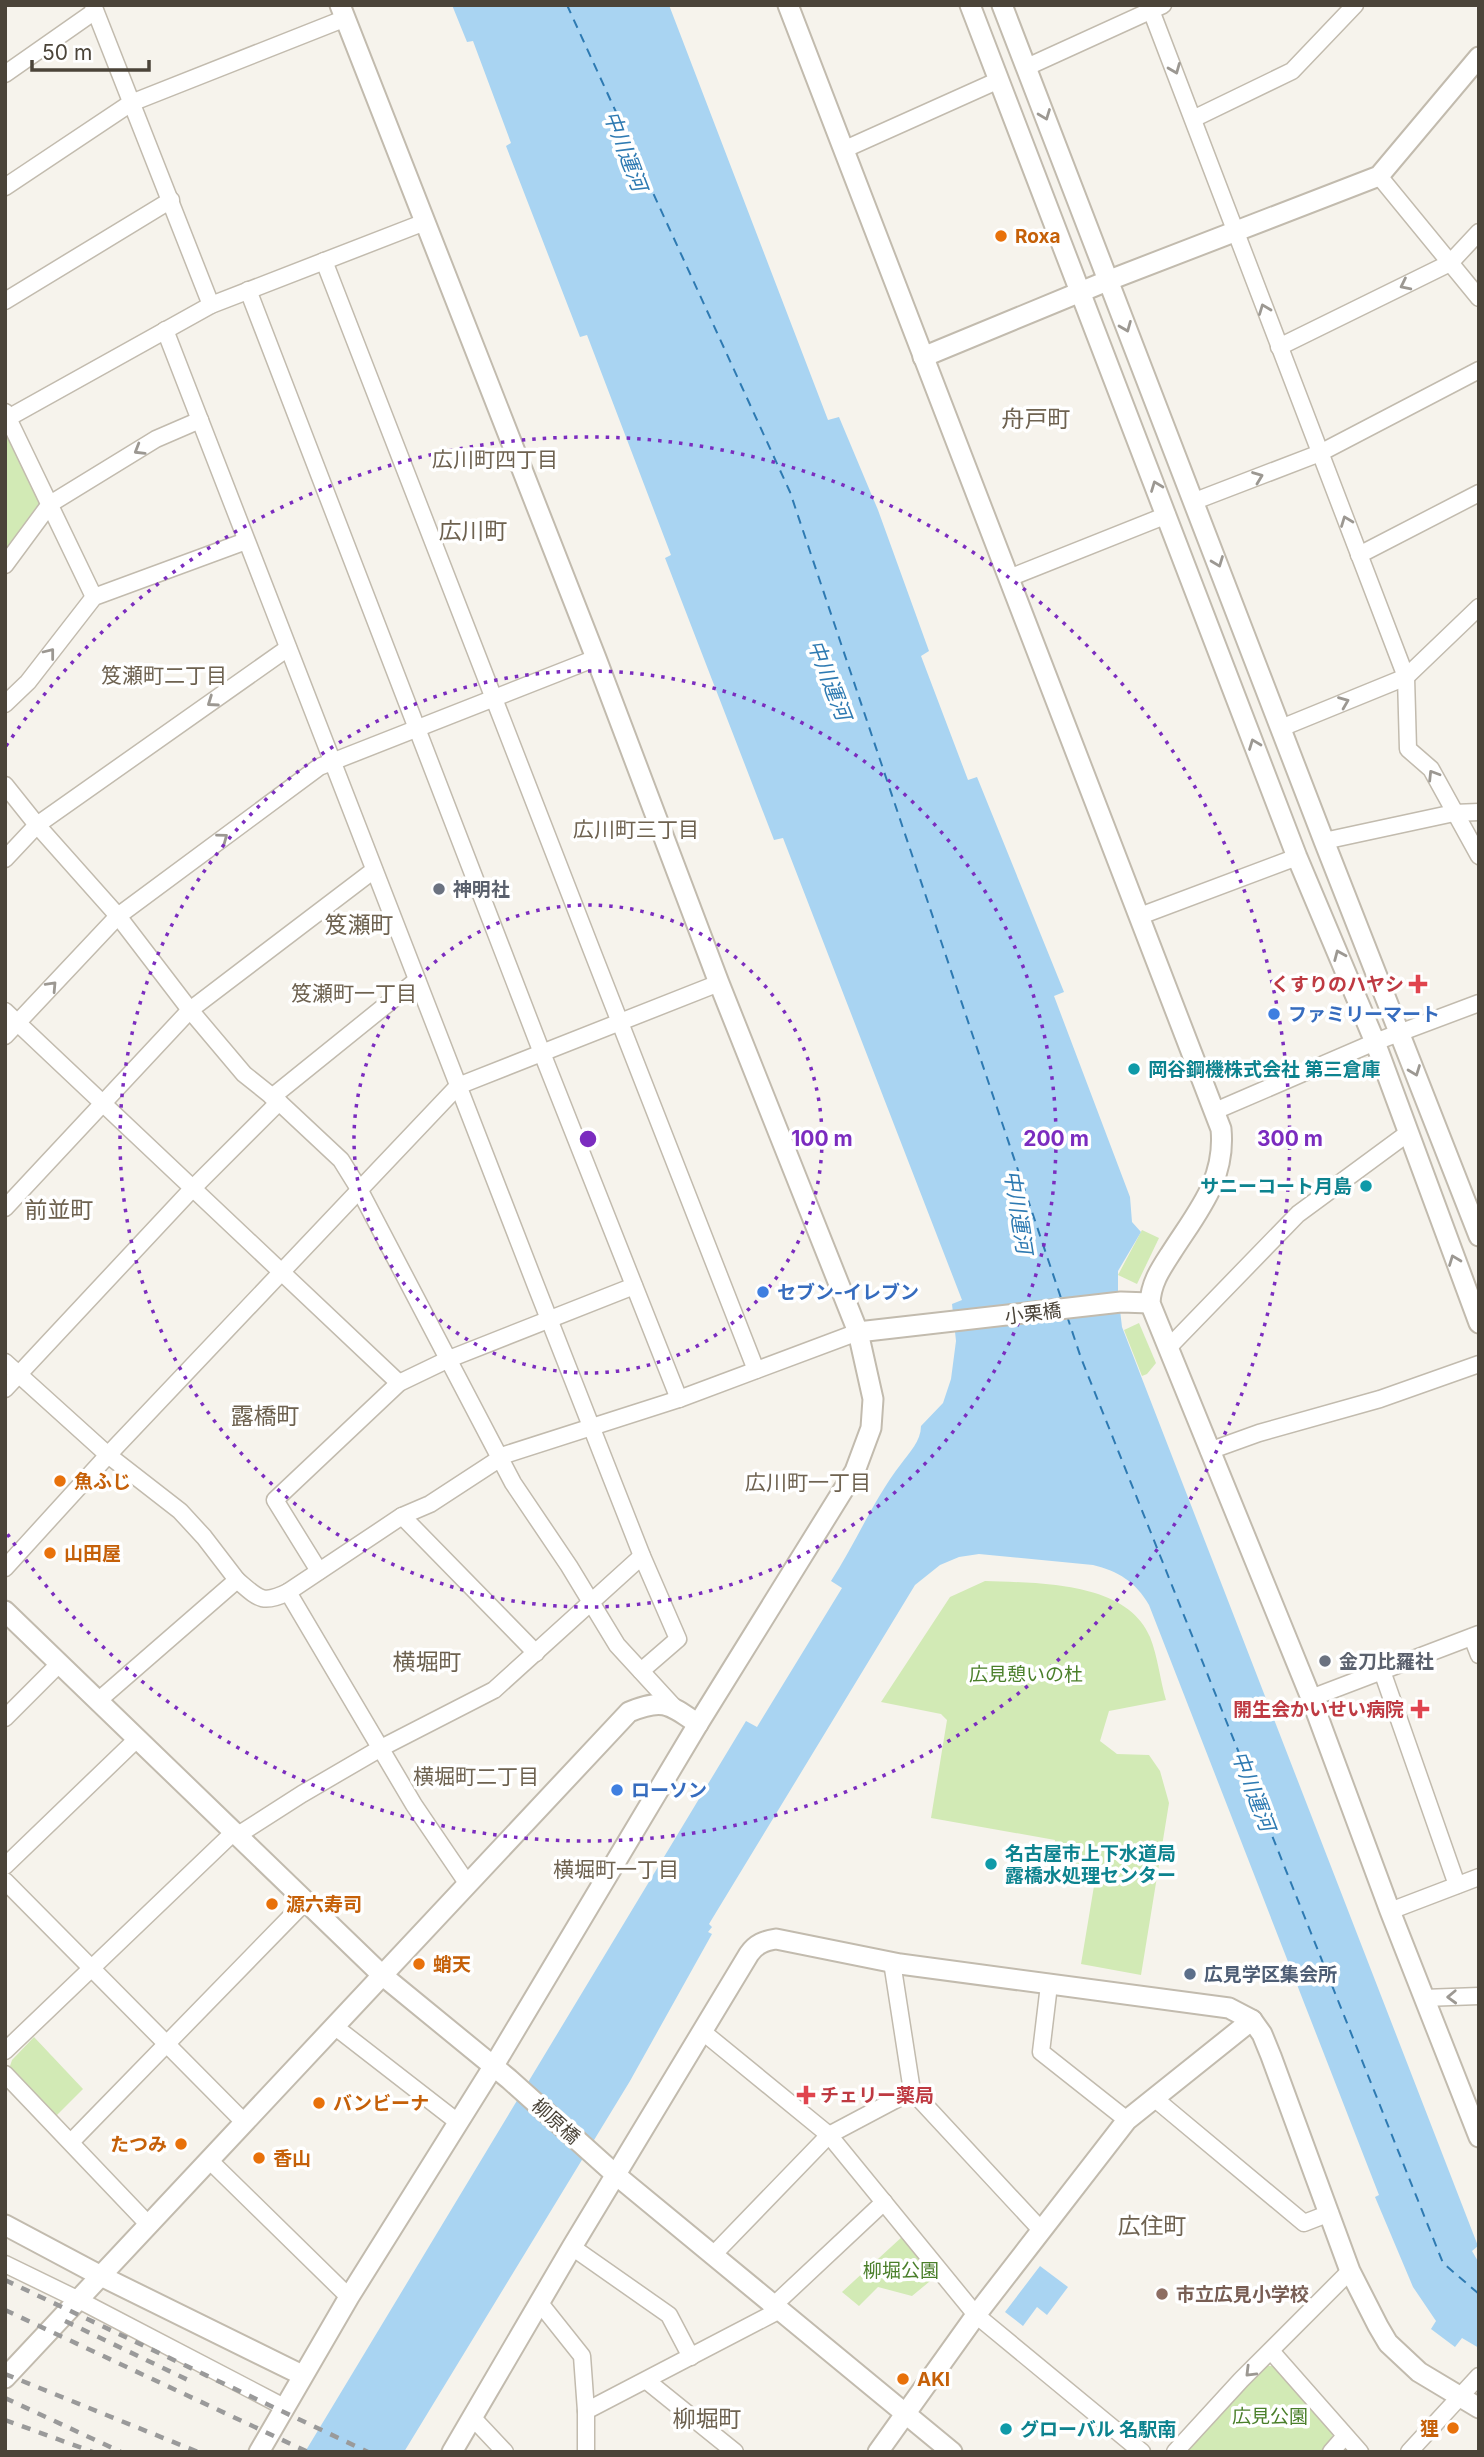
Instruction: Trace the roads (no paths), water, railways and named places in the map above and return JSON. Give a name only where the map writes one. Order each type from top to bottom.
[{"type":"street","points":[[788,5],[1221,1129],[1223,1150],[1219,1170],[1208,1195],[1159,1271],[1150,1289],[1150,1303],[1311,1698],[1424,1998],[1474,2104],[1479,2137]]},
{"type":"street","points":[[970,5],[1297,857],[1375,1042],[1479,1323]]},
{"type":"street","points":[[1002,5],[1107,282],[1195,501],[1324,841],[1479,1236]]},
{"type":"street","points":[[1195,118],[1292,71],[1355,5]]},
{"type":"street","points":[[1027,67],[1155,7],[1235,232],[1406,677],[1408,748],[1432,769],[1479,856]]},
{"type":"street","points":[[5,74],[94,8],[211,305]]},
{"type":"street","points":[[5,187],[131,103],[343,12],[596,658],[719,983],[858,1332],[873,1399],[872,1428],[855,1471],[698,1724],[459,2123],[349,2297],[259,2452]]},
{"type":"street","points":[[923,357],[1378,176],[1479,57]]},
{"type":"street","points":[[843,150],[999,80]]},
{"type":"street","points":[[1378,176],[1479,298]]},
{"type":"street","points":[[5,301],[171,200]]},
{"type":"street","points":[[94,597],[7,419],[211,305],[425,222]]},
{"type":"street","points":[[1279,347],[1450,263],[1479,232]]},
{"type":"street","points":[[324,261],[495,697],[618,1022],[756,1370]]},
{"type":"street","points":[[248,290],[542,1053],[679,1399]]},
{"type":"street","points":[[165,330],[642,1556],[678,1639],[641,1671]]},
{"type":"street","points":[[1195,501],[1320,453],[1479,370]]},
{"type":"street","points":[[5,565],[50,504],[156,439],[200,420]]},
{"type":"street","points":[[1359,555],[1479,493]]},
{"type":"street","points":[[1009,579],[1167,515]]},
{"type":"street","points":[[5,705],[28,682],[94,597],[246,541]]},
{"type":"street","points":[[1281,728],[1406,677],[1479,607]]},
{"type":"street","points":[[5,859],[37,825],[288,649]]},
{"type":"street","points":[[5,1036],[118,916],[319,767],[596,658]]},
{"type":"street","points":[[5,785],[118,916],[190,1010],[244,1074],[276,1099],[341,1160],[359,1189],[499,1458],[617,1645],[674,1707],[698,1724]]},
{"type":"street","points":[[1324,841],[1454,813],[1479,812]]},
{"type":"street","points":[[1140,916],[1297,857]]},
{"type":"street","points":[[5,1208],[190,1010],[374,870]]},
{"type":"street","points":[[5,1390],[276,1099],[417,980]]},
{"type":"street","points":[[5,1568],[108,1455],[458,1086],[719,983]]},
{"type":"street","points":[[1215,1111],[1375,1042],[1479,1003]]},
{"type":"street","points":[[5,1011],[399,1383]]},
{"type":"street","points":[[1169,1347],[1298,1214],[1408,1133]]},
{"type":"street","points":[[319,1572],[275,1500],[399,1383],[449,1359],[634,1286]]},
{"type":"street","name":"小栗橋","points":[[858,1332],[1121,1303],[1150,1303]]},
{"type":"street","points":[[5,1362],[108,1455],[180,1511],[237,1580],[259,1598],[272,1600],[402,1516],[430,1504],[499,1458],[679,1399],[858,1332]]},
{"type":"street","points":[[1209,1451],[1259,1433],[1380,1399],[1479,1364]]},
{"type":"street","points":[[402,1516],[536,1653]]},
{"type":"street","points":[[5,2051],[237,1833],[381,1748],[494,1690],[642,1556]]},
{"type":"street","points":[[99,1700],[237,1580]]},
{"type":"street","points":[[288,1592],[414,1805],[467,1883]]},
{"type":"street","name":"柳原橋","points":[[5,1611],[382,1975],[517,2087],[616,2175],[951,2452]]},
{"type":"street","points":[[1311,1698],[1475,1636],[1479,1655]]},
{"type":"street","points":[[5,1718],[60,1663]]},
{"type":"street","points":[[1382,1671],[1457,1885]]},
{"type":"street","points":[[5,2378],[77,2298],[629,1712],[650,1703],[674,1707]]},
{"type":"street","points":[[5,1866],[138,1738]]},
{"type":"street","points":[[1390,1911],[1479,1877]]},
{"type":"street","points":[[5,1881],[244,2122]]},
{"type":"street","points":[[71,2142],[306,1901]]},
{"type":"street","points":[[452,2452],[539,2302],[749,1954],[765,1941],[776,1938],[892,1962],[1228,2008],[1252,2021],[1262,2034],[1271,2056],[1350,2271],[1388,2343],[1419,2372],[1479,2408]]},
{"type":"street","points":[[892,1962],[912,2091],[1042,2231]]},
{"type":"street","points":[[1049,1985],[1041,2052],[1127,2120]]},
{"type":"street","points":[[1424,1998],[1479,1996]]},
{"type":"street","points":[[881,2450],[976,2315],[1127,2120],[1252,2021]]},
{"type":"street","points":[[334,2026],[459,2123]]},
{"type":"street","points":[[703,2032],[829,2135],[976,2315],[1142,2452]]},
{"type":"street","points":[[5,2074],[148,2224]]},
{"type":"street","points":[[713,2255],[829,2135],[912,2091]]},
{"type":"street","points":[[1154,2098],[1304,2223],[1330,2213]]},
{"type":"street","points":[[209,2160],[349,2297]]},
{"type":"street","points":[[586,2411],[647,2381],[777,2307],[884,2202]]},
{"type":"street","points":[[5,2225],[99,2275],[302,2375]]},
{"type":"street","points":[[572,2247],[669,2315],[691,2357]]},
{"type":"street","points":[[5,2264],[77,2298],[284,2407]]},
{"type":"street","points":[[1175,2452],[1350,2271]]},
{"type":"street","points":[[539,2302],[582,2356],[586,2452]]},
{"type":"street","points":[[1270,2351],[1360,2452]]},
{"type":"street","points":[[1410,2451],[1479,2376]]},
{"type":"street","points":[[647,2381],[735,2452]]},
{"type":"street","points":[[472,2417],[505,2452]]},
{"type":"street","points":[[1331,2452],[1345,2436]]},
{"type":"water","name":"中川運河","points":[[452,5],[669,5],[828,420],[839,417],[878,510],[929,651],[921,656],[968,780],[977,777],[1064,992],[1054,996],[1130,1197],[1132,1222],[1141,1232],[1118,1271],[1122,1327],[1478,2246],[1472,2251],[1479,2263],[1479,2348],[1462,2338],[1455,2347],[1431,2329],[1436,2321],[1413,2287],[1375,2197],[1379,2195],[1144,1597],[1118,1574],[1102,1567],[979,1554],[959,1557],[940,1565],[915,1585],[709,1924],[712,1927],[708,1932],[712,1934],[630,2081],[404,2452],[305,2452],[746,1721],[757,1727],[842,1588],[831,1581],[882,1492],[917,1442],[921,1426],[943,1403],[951,1379],[956,1341],[952,1304],[962,1300],[783,838],[774,840],[665,558],[671,555],[587,335],[580,337],[506,146],[511,143],[473,41],[467,42]]},
{"type":"water","points":[[1040,2266],[1068,2287],[1047,2315],[1037,2307],[1023,2326],[1005,2312]]},
{"type":"railway","points":[[5,2280],[368,2452]]},
{"type":"railway","points":[[5,2310],[308,2452]]},
{"type":"railway","points":[[65,2321],[188,2380]]},
{"type":"railway","points":[[5,2374],[198,2452]]},
{"type":"railway","points":[[5,2398],[121,2452]]},
{"type":"railway","points":[[5,2420],[93,2452]]},
{"type":"place","name":"Roxa","points":[[1001,236]]},
{"type":"place","name":"神明社","points":[[439,889]]},
{"type":"place","name":"くすりのハヤシ","points":[[1418,984]]},
{"type":"place","name":"ファミリーマート","points":[[1274,1014]]},
{"type":"place","name":"岡谷鋼機株式会社 第三倉庫","points":[[1134,1069]]},
{"type":"place","name":"サニーコート月島","points":[[1366,1186]]},
{"type":"place","name":"セブン-イレブン","points":[[763,1292]]},
{"type":"place","name":"魚ふじ","points":[[60,1481]]},
{"type":"place","name":"山田屋","points":[[50,1553]]},
{"type":"place","name":"金刀比羅社","points":[[1325,1661]]},
{"type":"place","name":"開生会かいせい病院","points":[[1420,1709]]},
{"type":"place","name":"ローソン","points":[[617,1790]]},
{"type":"place","name":"名古屋市上下水道局 露橋水処理センター","points":[[991,1864]]},
{"type":"place","name":"源六寿司","points":[[272,1904]]},
{"type":"place","name":"蛸天","points":[[419,1964]]},
{"type":"place","name":"広見学区集会所","points":[[1190,1974]]},
{"type":"place","name":"チェリー薬局","points":[[806,2095]]},
{"type":"place","name":"バンビーナ","points":[[319,2103]]},
{"type":"place","name":"たつみ","points":[[181,2144]]},
{"type":"place","name":"香山","points":[[259,2158]]},
{"type":"place","name":"市立広見小学校","points":[[1162,2294]]},
{"type":"place","name":"AKI","points":[[903,2379]]},
{"type":"place","name":"狸","points":[[1453,2428]]},
{"type":"place","name":"グローバル 名駅南","points":[[1006,2429]]},
{"type":"district","name":"舟戸町","points":[[1036,419]]},
{"type":"district","name":"広川町四丁目","points":[[495,460]]},
{"type":"district","name":"広川町","points":[[473,531]]},
{"type":"district","name":"笈瀬町二丁目","points":[[164,676]]},
{"type":"district","name":"広川町三丁目","points":[[636,830]]},
{"type":"district","name":"笈瀬町","points":[[359,925]]},
{"type":"district","name":"笈瀬町一丁目","points":[[354,994]]},
{"type":"district","name":"前並町","points":[[59,1210]]},
{"type":"district","name":"露橋町","points":[[265,1416]]},
{"type":"district","name":"広川町一丁目","points":[[808,1483]]},
{"type":"district","name":"横堀町","points":[[427,1662]]},
{"type":"district","name":"横堀町二丁目","points":[[476,1777]]},
{"type":"district","name":"横堀町一丁目","points":[[616,1870]]},
{"type":"district","name":"広住町","points":[[1152,2226]]},
{"type":"district","name":"柳堀町","points":[[707,2419]]},
{"type":"park label","name":"広見憩いの杜","points":[[1026,1674]]},
{"type":"park label","name":"柳堀公園","points":[[901,2270]]},
{"type":"park label","name":"広見公園","points":[[1270,2416]]}]
